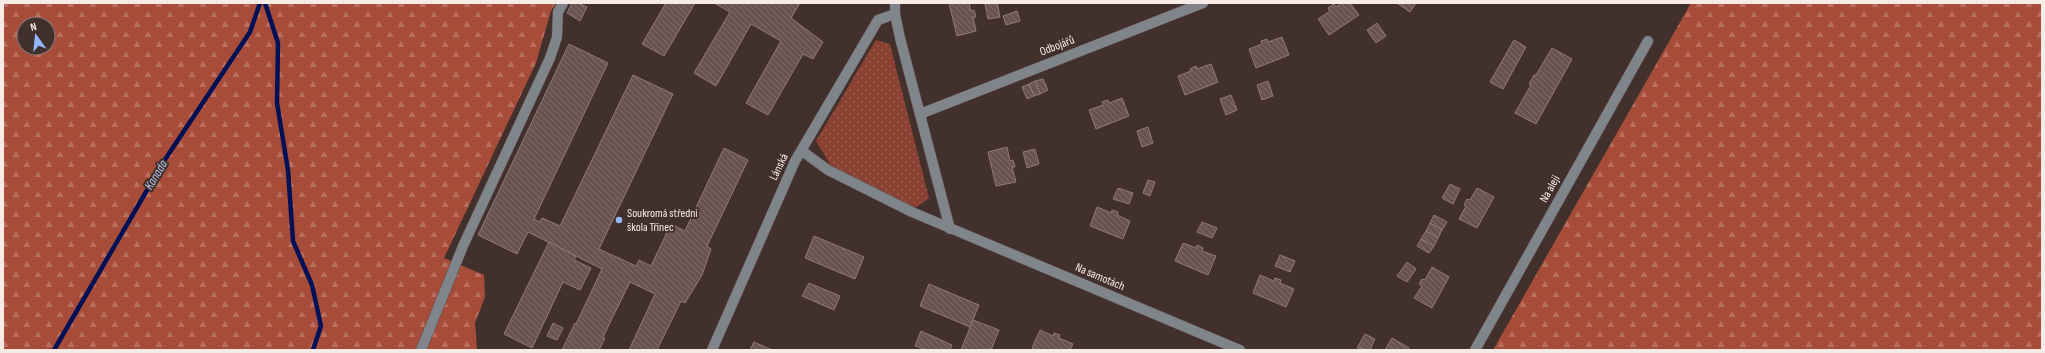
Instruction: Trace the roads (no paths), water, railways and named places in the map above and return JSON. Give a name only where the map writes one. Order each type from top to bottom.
[{"type":"street","points":[[421,350],[463,246],[550,58],[557,38],[558,12],[563,3]]},
{"type":"street","points":[[895,3],[895,14],[950,229]]},
{"type":"street","name":"Odbojářů","points":[[920,114],[1203,3]]},
{"type":"street","name":"Lánská","points":[[712,350],[795,161],[878,20],[895,14]]},
{"type":"street","name":"Na aleji","points":[[1475,350],[1648,41]]},
{"type":"street","name":"Na samotách","points":[[802,151],[828,170],[950,229],[1240,350]]},
{"type":"waterway","name":"Kanada","points":[[54,350],[164,161],[250,32],[260,3]]},
{"type":"waterway","points":[[265,3],[278,43],[277,103],[288,170],[293,241],[312,285],[321,326],[313,350]]},
{"type":"place","name":"Soukromá střední škola Třinec","points":[[619,220]]}]
